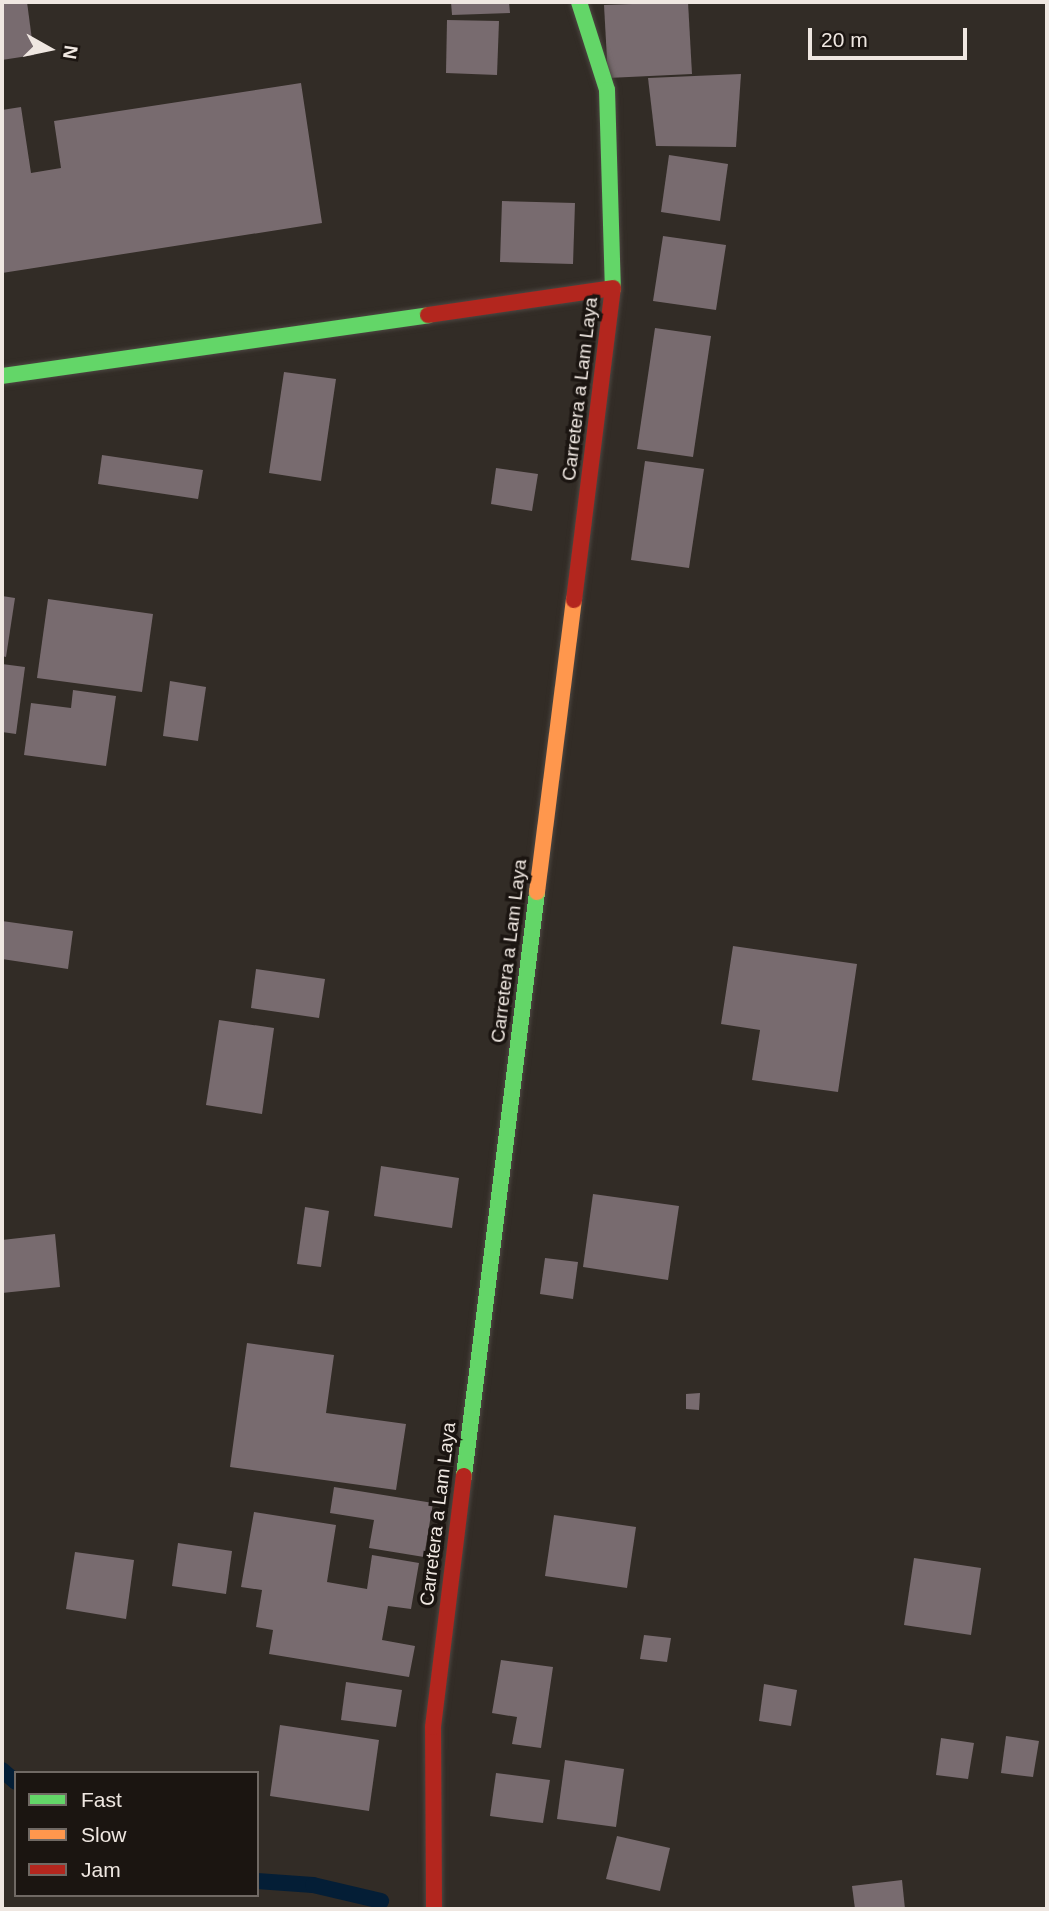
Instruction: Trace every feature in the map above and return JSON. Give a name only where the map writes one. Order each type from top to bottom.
[{"type":"main road","name":"Carretera a Lam Laya","points":[[434,1909],[433,1727],[613,288],[607,90],[579,2]]},
{"type":"main road","points":[[2,376],[613,288]]},
{"type":"building","points":[[2,2],[27,2],[34,55],[2,60]]},
{"type":"building","points":[[451,2],[509,2],[510,13],[452,15]]},
{"type":"building","points":[[688,2],[692,74],[608,78],[604,5]]},
{"type":"building","points":[[447,20],[499,21],[497,75],[446,73]]},
{"type":"building","points":[[741,74],[736,147],[656,146],[648,78]]},
{"type":"building","points":[[301,83],[322,223],[2,273],[2,110],[21,107],[31,173],[61,168],[54,121]]},
{"type":"building","points":[[669,155],[728,164],[720,221],[661,212]]},
{"type":"building","points":[[502,201],[575,203],[573,264],[500,262]]},
{"type":"building","points":[[663,236],[726,245],[716,310],[653,301]]},
{"type":"building","points":[[655,328],[711,336],[693,457],[637,449]]},
{"type":"building","points":[[284,372],[336,379],[321,481],[269,473]]},
{"type":"building","points":[[102,455],[203,470],[198,499],[98,484]]},
{"type":"building","points":[[645,461],[704,469],[689,568],[631,560]]},
{"type":"building","points":[[496,468],[538,474],[532,511],[491,504]]},
{"type":"building","points":[[2,596],[15,598],[6,657],[2,656]]},
{"type":"building","points":[[48,599],[153,614],[142,692],[37,678]]},
{"type":"building","points":[[2,664],[25,667],[16,734],[2,732]]},
{"type":"building","points":[[170,681],[206,687],[198,741],[163,736]]},
{"type":"building","points":[[73,690],[116,696],[106,766],[24,755],[31,703],[71,708]]},
{"type":"building","points":[[2,921],[73,931],[68,969],[2,959]]},
{"type":"building","points":[[733,946],[857,964],[838,1092],[752,1080],[760,1030],[721,1024]]},
{"type":"building","points":[[256,969],[325,979],[319,1018],[251,1008]]},
{"type":"building","points":[[219,1020],[274,1028],[262,1114],[206,1105]]},
{"type":"building","points":[[381,1166],[459,1178],[452,1228],[374,1216]]},
{"type":"building","points":[[593,1194],[679,1206],[668,1280],[583,1267]]},
{"type":"building","points":[[305,1207],[329,1211],[321,1267],[297,1264]]},
{"type":"building","points":[[55,1234],[60,1287],[2,1293],[2,1240]]},
{"type":"building","points":[[545,1258],[578,1262],[573,1299],[540,1294]]},
{"type":"building","points":[[247,1343],[334,1355],[326,1413],[406,1424],[396,1490],[230,1467]]},
{"type":"building","points":[[700,1393],[699,1410],[686,1409],[686,1394]]},
{"type":"building","points":[[334,1487],[433,1503],[424,1557],[369,1548],[374,1520],[330,1513]]},
{"type":"building","points":[[254,1512],[336,1525],[327,1582],[367,1589],[372,1555],[419,1563],[411,1609],[388,1606],[382,1640],[415,1646],[409,1677],[269,1654],[273,1630],[256,1627],[262,1590],[241,1587]]},
{"type":"building","points":[[554,1515],[636,1527],[627,1588],[545,1576]]},
{"type":"building","points":[[178,1543],[232,1551],[226,1594],[172,1586]]},
{"type":"building","points":[[75,1552],[134,1560],[126,1619],[66,1609]]},
{"type":"building","points":[[914,1558],[981,1568],[971,1635],[904,1625]]},
{"type":"building","points":[[644,1635],[671,1638],[667,1662],[640,1659]]},
{"type":"building","points":[[501,1660],[553,1667],[541,1748],[512,1744],[517,1717],[492,1713]]},
{"type":"building","points":[[346,1682],[402,1690],[396,1727],[341,1720]]},
{"type":"building","points":[[764,1684],[797,1690],[791,1726],[759,1721]]},
{"type":"building","points":[[280,1725],[379,1740],[369,1811],[270,1796]]},
{"type":"building","points":[[1006,1736],[1039,1741],[1033,1777],[1001,1773]]},
{"type":"building","points":[[941,1738],[974,1743],[968,1779],[936,1775]]},
{"type":"building","points":[[565,1760],[624,1769],[616,1827],[557,1819]]},
{"type":"building","points":[[496,1773],[550,1780],[543,1823],[490,1816]]},
{"type":"building","points":[[617,1836],[670,1848],[660,1891],[606,1879]]},
{"type":"building","points":[[902,1880],[905,1909],[855,1909],[852,1886]]},
{"type":"waterway","points":[[2,1770],[14,1780]]},
{"type":"waterway","points":[[259,1881],[313,1885],[381,1901]]},
{"type":"traffic: fast","points":[[579,2],[607,90],[613,289]]},
{"type":"traffic: fast","points":[[2,376],[428,315]]},
{"type":"traffic: fast","points":[[464,1476],[537,892]]},
{"type":"traffic: slow","points":[[537,892],[574,600]]},
{"type":"traffic: jam","points":[[428,315],[613,288]]},
{"type":"traffic: jam","points":[[574,600],[613,289]]},
{"type":"traffic: jam","points":[[434,1909],[433,1727],[464,1476]]}]
